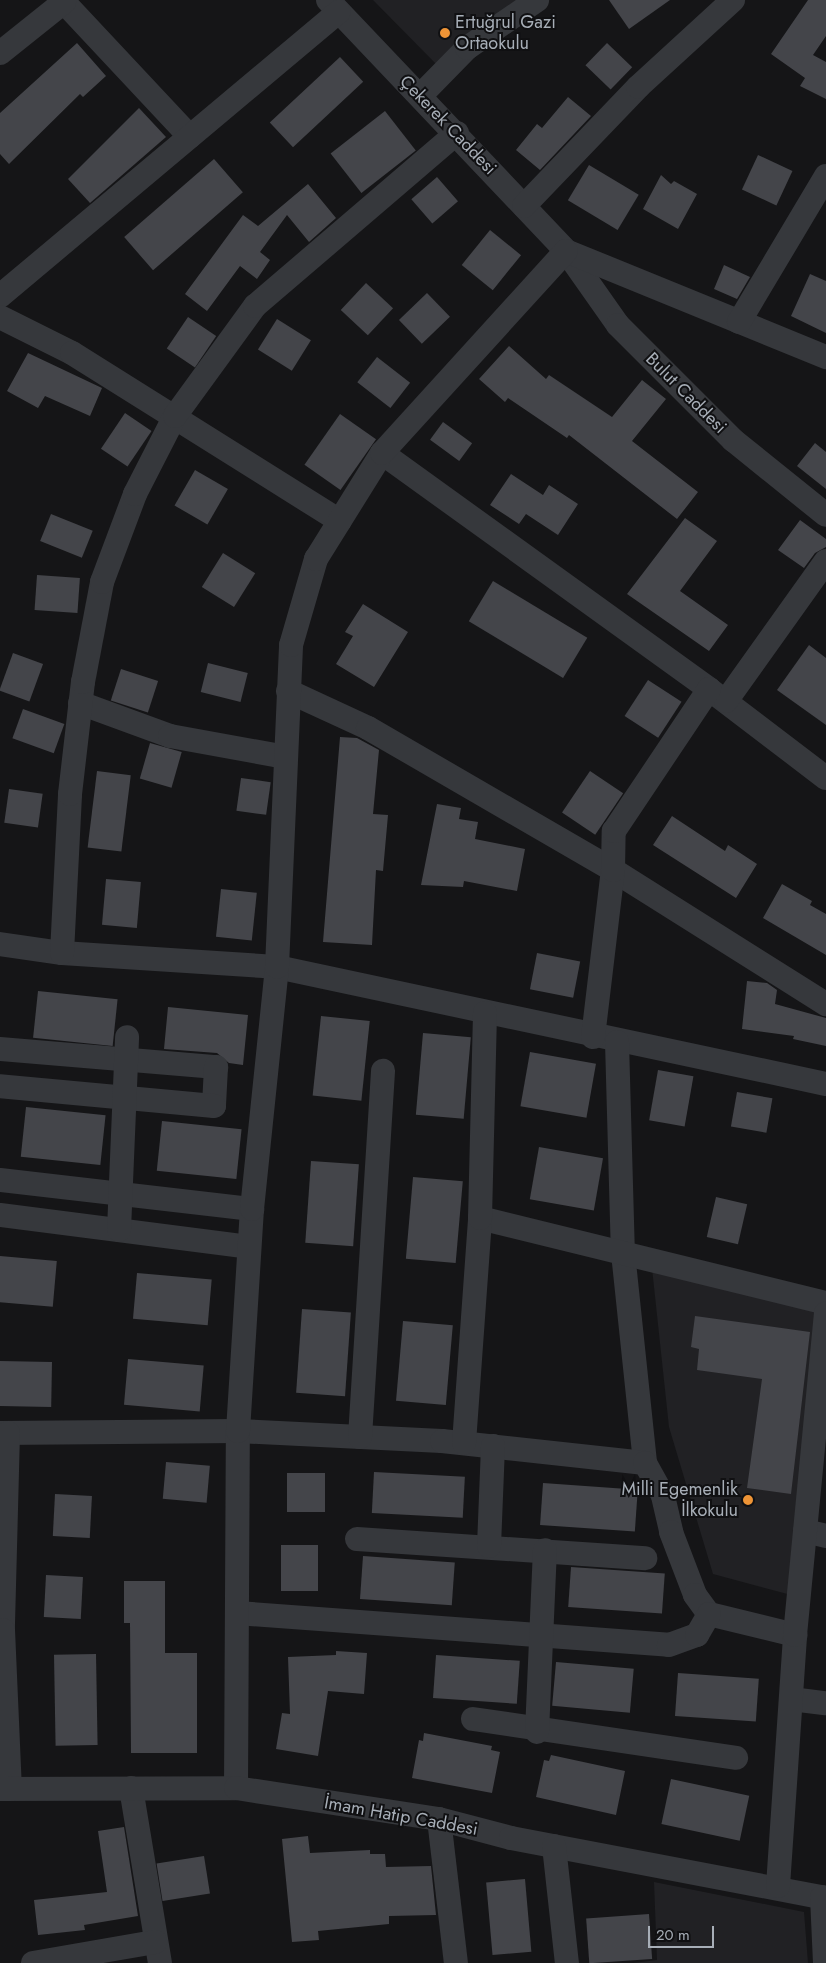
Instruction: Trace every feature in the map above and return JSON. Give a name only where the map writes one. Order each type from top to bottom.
[{"type":"street","points":[[420,96],[467,48],[537,0]]},
{"type":"street","points":[[524,206],[638,87],[733,0]]},
{"type":"street","points":[[0,53],[63,1],[190,137]]},
{"type":"street","points":[[0,296],[190,137],[333,6]]},
{"type":"street","name":"Çekerek Caddesi","points":[[333,6],[456,133],[566,251]]},
{"type":"street","points":[[62,953],[70,794],[80,703],[102,582],[135,494],[174,416],[255,306],[456,133]]},
{"type":"street","points":[[739,322],[826,176]]},
{"type":"street","points":[[236,1788],[238,1431],[249,1247],[277,967],[291,645],[316,559],[382,453],[566,251],[826,357]]},
{"type":"street","name":"Bulut Caddesi","points":[[566,251],[618,325],[733,440],[826,515]]},
{"type":"street","points":[[0,317],[72,353],[340,521]]},
{"type":"street","points":[[382,453],[718,695],[826,778]]},
{"type":"street","points":[[593,1037],[613,870],[614,831],[718,695],[826,561]]},
{"type":"street","points":[[288,691],[368,728],[613,870],[826,1004]]},
{"type":"street","points":[[80,703],[170,736],[286,757]]},
{"type":"street","points":[[0,944],[62,953],[277,967],[593,1037],[826,1084]]},
{"type":"street","points":[[464,1443],[480,1218],[485,1013]]},
{"type":"street","points":[[617,1042],[623,1253],[645,1463],[663,1496],[671,1532],[695,1595],[710,1614],[795,1636]]},
{"type":"street","points":[[0,1049],[127,1049],[216,1067],[214,1106],[0,1086]]},
{"type":"street","points":[[119,1230],[127,1049]]},
{"type":"street","points":[[360,1437],[383,1071]]},
{"type":"street","points":[[0,1180],[122,1192],[252,1209]]},
{"type":"street","points":[[0,1215],[249,1247]]},
{"type":"street","points":[[480,1218],[826,1303]]},
{"type":"street","points":[[778,1886],[795,1636],[815,1534],[826,1314]]},
{"type":"street","points":[[5,1789],[3,1630],[4,1433],[238,1431],[464,1443],[645,1463]]},
{"type":"street","points":[[489,1546],[493,1446]]},
{"type":"street","points":[[357,1539],[489,1546],[645,1558]]},
{"type":"street","points":[[536,1732],[539,1637],[545,1550]]},
{"type":"street","points":[[237,1613],[539,1637],[669,1645],[697,1635],[710,1614]]},
{"type":"street","points":[[790,1699],[826,1704]]},
{"type":"street","points":[[474,1719],[536,1732],[736,1758]]},
{"type":"street","points":[[33,1963],[158,1952],[131,1788]]},
{"type":"street","name":"İmam Hatip Caddesi","points":[[5,1789],[236,1788],[439,1818],[554,1846],[778,1886],[824,1897]]},
{"type":"street","points":[[439,1818],[456,1963]]},
{"type":"street","points":[[554,1846],[567,1963]]},
{"type":"street","points":[[824,1897],[826,1963]]},
{"type":"shaded area","name":"Ertuğrul Gazi Ortaokulu","points":[[373,0],[531,0],[438,66]]},
{"type":"shaded area","name":"Milli Egemenlik İlkokulu","points":[[652,1268],[824,1311],[795,1596],[713,1574],[669,1427]]},
{"type":"shaded area","points":[[654,1882],[804,1912],[808,1963],[633,1963],[657,1960]]},
{"type":"building","points":[[609,0],[670,0],[629,29]]},
{"type":"building","points":[[808,0],[826,0],[826,36],[813,55],[826,62],[826,99],[800,86],[805,78],[771,54]]},
{"type":"building","points":[[77,43],[106,76],[83,97],[80,94],[9,164],[0,154],[0,113]]},
{"type":"building","points":[[607,43],[632,67],[611,90],[585,65]]},
{"type":"building","points":[[340,57],[363,82],[293,147],[270,122]]},
{"type":"building","points":[[568,97],[591,116],[540,170],[516,150],[537,124],[542,128]]},
{"type":"building","points":[[139,108],[166,137],[90,203],[68,179]]},
{"type":"building","points":[[385,111],[416,150],[361,193],[331,153]]},
{"type":"building","points":[[758,155],[792,171],[776,205],[742,189]]},
{"type":"building","points":[[214,159],[243,192],[153,270],[124,237]]},
{"type":"building","points":[[589,165],[639,195],[618,230],[568,200]]},
{"type":"building","points":[[661,175],[671,184],[674,181],[697,194],[678,229],[643,209]]},
{"type":"building","points":[[437,177],[458,201],[432,223],[411,199]]},
{"type":"building","points":[[308,184],[336,218],[309,242],[287,215],[260,252],[270,260],[257,279],[240,266],[207,311],[185,294],[243,215],[258,226]]},
{"type":"building","points":[[490,230],[521,255],[493,290],[462,265]]},
{"type":"building","points":[[724,265],[750,277],[737,299],[714,289]]},
{"type":"building","points":[[810,274],[826,281],[826,333],[791,316]]},
{"type":"building","points":[[366,283],[393,308],[368,335],[341,310]]},
{"type":"building","points":[[427,293],[450,317],[422,344],[399,320]]},
{"type":"building","points":[[188,317],[216,336],[195,368],[167,349]]},
{"type":"building","points":[[277,319],[311,340],[292,371],[258,350]]},
{"type":"building","points":[[509,346],[546,379],[549,375],[612,417],[642,380],[666,399],[632,441],[698,492],[677,519],[569,435],[567,438],[508,398],[505,402],[479,379]]},
{"type":"building","points":[[28,353],[102,388],[90,416],[45,396],[38,408],[7,391]]},
{"type":"building","points":[[377,357],[410,383],[390,408],[357,382]]},
{"type":"building","points":[[125,413],[152,431],[127,467],[101,449]]},
{"type":"building","points":[[340,414],[376,439],[340,490],[304,465]]},
{"type":"building","points":[[443,422],[472,443],[459,461],[430,440]]},
{"type":"building","points":[[815,443],[826,452],[826,489],[797,466]]},
{"type":"building","points":[[195,470],[228,489],[207,525],[174,506]]},
{"type":"building","points":[[511,474],[543,495],[549,485],[578,504],[558,535],[526,514],[519,524],[490,505]]},
{"type":"building","points":[[51,514],[93,531],[82,558],[40,541]]},
{"type":"building","points":[[685,518],[717,541],[680,591],[728,625],[709,651],[627,594]]},
{"type":"building","points":[[800,520],[826,539],[826,547],[815,553],[804,568],[778,550]]},
{"type":"building","points":[[223,553],[255,573],[234,607],[202,587]]},
{"type":"building","points":[[37,575],[80,578],[77,613],[35,610]]},
{"type":"building","points":[[493,581],[587,638],[563,678],[469,621]]},
{"type":"building","points":[[363,604],[408,632],[374,687],[336,664],[353,636],[345,632]]},
{"type":"building","points":[[809,645],[826,658],[826,725],[777,690]]},
{"type":"building","points":[[13,653],[43,664],[29,702],[0,691]]},
{"type":"building","points":[[208,663],[248,673],[241,702],[201,692]]},
{"type":"building","points":[[121,669],[158,681],[148,712],[111,700]]},
{"type":"building","points":[[648,680],[682,702],[658,738],[625,716]]},
{"type":"building","points":[[23,709],[64,724],[54,753],[12,738]]},
{"type":"building","points":[[340,737],[357,738],[379,750],[373,814],[388,815],[383,871],[376,870],[372,945],[323,942]]},
{"type":"building","points":[[150,743],[182,752],[172,788],[140,779]]},
{"type":"building","points":[[97,771],[131,775],[121,852],[88,847]]},
{"type":"building","points":[[590,771],[623,793],[595,835],[562,812]]},
{"type":"building","points":[[241,778],[271,782],[266,815],[236,811]]},
{"type":"building","points":[[9,789],[43,794],[38,827],[4,823]]},
{"type":"building","points":[[437,804],[461,808],[459,819],[478,822],[475,839],[525,849],[517,891],[464,881],[463,887],[421,885]]},
{"type":"building","points":[[672,816],[725,851],[728,845],[757,864],[736,898],[653,845]]},
{"type":"building","points":[[106,879],[141,882],[137,928],[102,925]]},
{"type":"building","points":[[782,884],[812,901],[810,905],[826,914],[826,955],[763,918]]},
{"type":"building","points":[[221,889],[257,893],[252,941],[216,937]]},
{"type":"building","points":[[537,953],[580,961],[573,998],[530,989]]},
{"type":"building","points":[[747,981],[767,983],[777,990],[775,1004],[826,1018],[826,1046],[793,1039],[794,1036],[742,1029]]},
{"type":"building","points":[[38,991],[118,999],[113,1046],[33,1038]]},
{"type":"building","points":[[168,1007],[248,1015],[243,1065],[229,1063],[217,1053],[164,1049]]},
{"type":"building","points":[[321,1016],[370,1021],[361,1101],[313,1096]]},
{"type":"building","points":[[423,1033],[471,1037],[464,1119],[416,1115]]},
{"type":"building","points":[[530,1052],[596,1064],[586,1118],[520,1106]]},
{"type":"building","points":[[658,1070],[693,1076],[685,1126],[649,1120]]},
{"type":"building","points":[[737,1092],[772,1098],[766,1133],[731,1126]]},
{"type":"building","points":[[26,1107],[106,1115],[100,1165],[21,1157]]},
{"type":"building","points":[[162,1121],[242,1129],[236,1179],[157,1171]]},
{"type":"building","points":[[539,1147],[603,1158],[594,1210],[530,1199]]},
{"type":"building","points":[[311,1161],[359,1164],[353,1246],[305,1243]]},
{"type":"building","points":[[413,1177],[463,1181],[456,1263],[406,1259]]},
{"type":"building","points":[[716,1197],[747,1204],[738,1244],[707,1237]]},
{"type":"building","points":[[0,1256],[57,1261],[53,1307],[0,1302]]},
{"type":"building","points":[[137,1273],[212,1280],[208,1325],[133,1319]]},
{"type":"building","points":[[302,1309],[351,1312],[345,1396],[296,1393]]},
{"type":"building","points":[[695,1316],[810,1332],[791,1494],[747,1488],[762,1379],[697,1370],[699,1349],[691,1347]]},
{"type":"building","points":[[403,1321],[453,1325],[446,1405],[396,1401]]},
{"type":"building","points":[[128,1359],[204,1366],[200,1411],[124,1405]]},
{"type":"building","points":[[0,1361],[52,1362],[51,1407],[0,1406]]},
{"type":"building","points":[[166,1462],[210,1466],[207,1503],[163,1499]]},
{"type":"building","points":[[374,1472],[465,1477],[463,1518],[372,1513]]},
{"type":"building","points":[[287,1473],[325,1473],[325,1512],[287,1512]]},
{"type":"building","points":[[543,1483],[638,1490],[635,1532],[540,1525]]},
{"type":"building","points":[[55,1494],[92,1496],[90,1538],[53,1536]]},
{"type":"building","points":[[281,1545],[318,1545],[318,1591],[281,1591]]},
{"type":"building","points":[[363,1556],[455,1562],[452,1605],[360,1599]]},
{"type":"building","points":[[571,1567],[665,1574],[662,1613],[568,1607]]},
{"type":"building","points":[[46,1575],[83,1577],[81,1619],[44,1617]]},
{"type":"building","points":[[124,1581],[165,1581],[165,1653],[197,1653],[197,1753],[131,1753],[130,1623],[124,1623]]},
{"type":"building","points":[[336,1651],[367,1653],[364,1694],[328,1691],[318,1756],[276,1749],[282,1713],[290,1714],[288,1657],[336,1655]]},
{"type":"building","points":[[96,1654],[98,1745],[56,1746],[54,1655]]},
{"type":"building","points":[[436,1655],[520,1661],[517,1704],[433,1698]]},
{"type":"building","points":[[556,1662],[634,1669],[630,1713],[552,1706]]},
{"type":"building","points":[[678,1673],[759,1679],[756,1722],[675,1716]]},
{"type":"building","points":[[424,1733],[492,1746],[491,1750],[500,1752],[492,1793],[412,1778],[419,1740],[423,1741]]},
{"type":"building","points":[[551,1755],[625,1771],[616,1815],[536,1797],[544,1760],[549,1761]]},
{"type":"building","points":[[671,1779],[749,1796],[740,1841],[661,1824]]},
{"type":"building","points":[[124,1827],[138,1916],[84,1925],[85,1930],[38,1935],[34,1900],[107,1892],[98,1831]]},
{"type":"building","points":[[308,1836],[310,1853],[370,1850],[370,1854],[385,1854],[386,1867],[431,1866],[436,1915],[389,1916],[389,1924],[318,1931],[319,1940],[292,1942],[282,1839]]},
{"type":"building","points":[[204,1856],[210,1894],[163,1901],[157,1864]]},
{"type":"building","points":[[525,1879],[531,1952],[493,1955],[486,1882]]},
{"type":"building","points":[[649,1914],[652,1959],[589,1963],[586,1918]]},
{"type":"place","name":"Ertuğrul Gazi Ortaokulu","points":[[445,33]]},
{"type":"place","name":"Milli Egemenlik İlkokulu","points":[[748,1500]]}]
